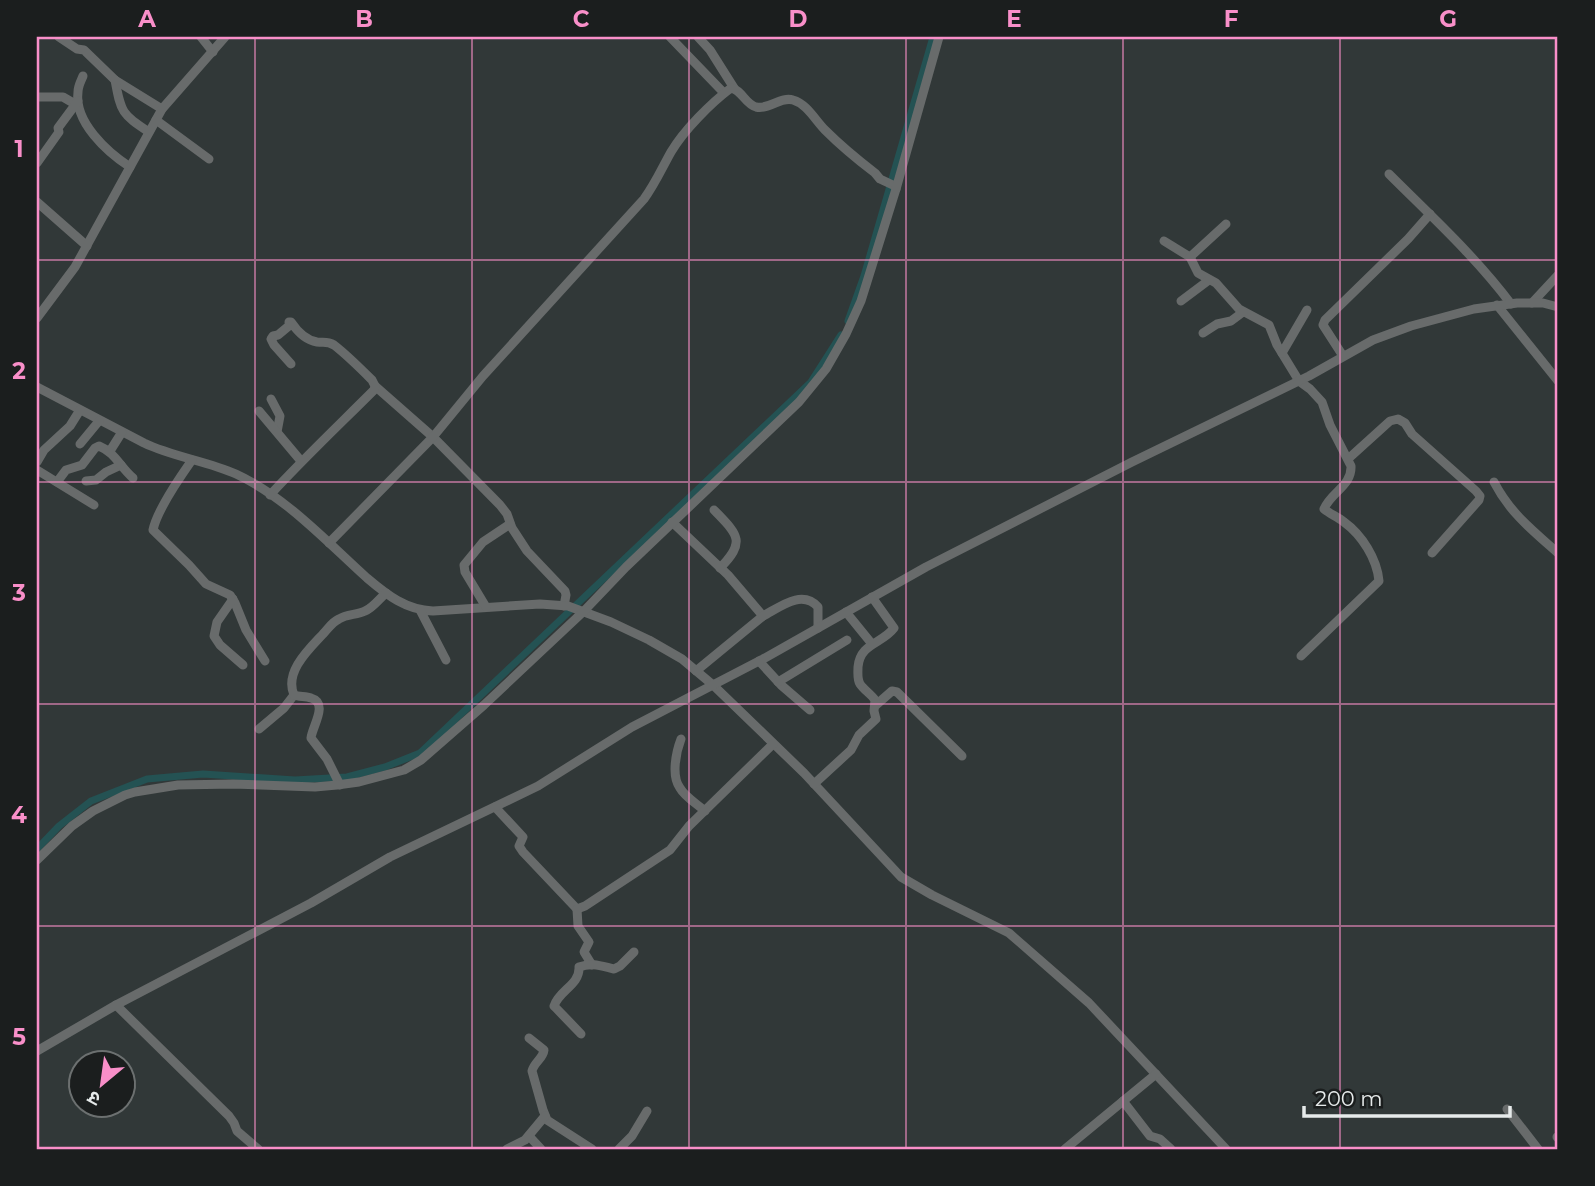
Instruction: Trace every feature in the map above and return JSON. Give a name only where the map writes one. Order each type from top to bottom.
[{"type":"street","points":[[59,37],[77,49],[84,50],[115,80],[162,109]]},
{"type":"street","points":[[201,37],[213,52]]},
{"type":"street","points":[[37,318],[87,246],[162,109],[225,37]]},
{"type":"street","points":[[670,37],[724,93]]},
{"type":"street","points":[[698,37],[710,50],[734,88],[755,107],[786,99],[799,102],[825,131],[880,179],[896,188]]},
{"type":"street","points":[[37,860],[72,826],[93,811],[135,792],[178,785],[315,787],[384,776],[410,768],[484,705],[789,412],[827,369],[861,301],[939,37]]},
{"type":"street","points":[[83,76],[77,102],[89,130],[114,157],[130,167]]},
{"type":"street","points":[[115,80],[122,112],[149,132]]},
{"type":"street","points":[[328,543],[433,437],[483,376],[644,199],[677,142],[724,93],[734,88]]},
{"type":"street","points":[[37,97],[63,97],[77,102]]},
{"type":"street","points":[[37,163],[77,102]]},
{"type":"street","points":[[156,120],[209,159]]},
{"type":"street","points":[[1389,174],[1430,214],[1511,304]]},
{"type":"street","points":[[37,202],[87,246]]},
{"type":"street","points":[[1343,356],[1323,325],[1325,320],[1430,214]]},
{"type":"street","points":[[1190,257],[1226,224]]},
{"type":"street","points":[[1164,241],[1190,257],[1198,273],[1216,284],[1234,305],[1269,325],[1299,381],[1322,402],[1334,433],[1348,458],[1351,474],[1349,481],[1324,509],[1346,523],[1357,535],[1375,561],[1379,581],[1301,656]]},
{"type":"street","points":[[1532,303],[1558,275]]},
{"type":"street","points":[[1181,301],[1209,280]]},
{"type":"street","points":[[37,1051],[116,1005],[311,903],[390,857],[538,786],[632,727],[759,661],[926,567],[1299,381],[1373,340],[1411,326],[1474,309],[1532,303],[1558,307]]},
{"type":"street","points":[[1497,305],[1558,381]]},
{"type":"street","points":[[1282,353],[1307,310]]},
{"type":"street","points":[[1203,333],[1244,312]]},
{"type":"street","points":[[291,363],[271,339],[289,325],[289,322],[304,337],[334,346],[433,437],[500,505],[527,551],[565,590],[566,606]]},
{"type":"street","points":[[270,495],[375,386]]},
{"type":"street","points":[[37,387],[158,450],[237,475],[295,514],[399,603],[433,611],[540,604],[566,606],[611,622],[666,649],[713,685],[814,784],[901,877],[1009,933],[1089,1003],[1226,1149]]},
{"type":"street","points":[[271,399],[280,416],[277,432]]},
{"type":"street","points":[[37,462],[44,450],[70,426],[80,410]]},
{"type":"street","points":[[259,411],[301,461]]},
{"type":"street","points":[[1348,458],[1390,421],[1398,419],[1476,491],[1480,496],[1479,500],[1432,553]]},
{"type":"street","points":[[80,444],[99,421]]},
{"type":"street","points":[[110,451],[122,432]]},
{"type":"street","points":[[57,482],[66,470],[82,465],[97,446],[110,451],[133,478]]},
{"type":"street","points":[[192,460],[180,476],[153,530],[206,584],[226,592],[233,599],[246,630],[265,661]]},
{"type":"street","points":[[86,481],[96,480],[106,471],[121,465]]},
{"type":"street","points":[[37,470],[94,505]]},
{"type":"street","points":[[1494,482],[1522,522],[1558,553]]},
{"type":"street","points":[[714,510],[731,528],[736,540],[733,554],[720,568]]},
{"type":"street","points":[[672,522],[735,583],[763,616]]},
{"type":"street","points":[[486,607],[465,572],[464,565],[483,542],[510,524]]},
{"type":"street","points":[[294,695],[291,687],[294,673],[312,646],[339,618],[367,611],[386,593]]},
{"type":"street","points":[[872,597],[894,628],[862,653],[858,666],[860,683],[873,697],[876,705]]},
{"type":"street","points":[[696,671],[763,616],[798,598],[812,601],[818,607],[818,628]]},
{"type":"street","points":[[233,599],[217,622],[214,636],[220,645],[243,665]]},
{"type":"street","points":[[421,610],[446,660]]},
{"type":"street","points":[[846,612],[872,644]]},
{"type":"street","points":[[778,682],[847,640]]},
{"type":"street","points":[[759,661],[810,710]]},
{"type":"street","points":[[814,784],[851,750],[859,735],[875,721],[876,705],[891,691],[897,692],[962,756]]},
{"type":"street","points":[[294,695],[312,698],[319,703],[319,714],[311,738],[327,759],[339,783]]},
{"type":"street","points":[[259,729],[282,711],[294,695]]},
{"type":"street","points":[[681,739],[677,752],[676,780],[681,790],[705,811]]},
{"type":"street","points":[[577,909],[670,850],[690,826],[773,744]]},
{"type":"street","points":[[495,807],[521,834],[523,839],[519,846],[523,852],[577,909],[578,926],[589,942],[584,952],[592,965]]},
{"type":"street","points":[[580,1034],[556,1008],[555,1003],[578,978],[579,967],[598,964],[617,968],[634,952]]},
{"type":"street","points":[[116,1005],[229,1116],[237,1131],[258,1149]]},
{"type":"street","points":[[529,1038],[544,1050],[542,1057],[534,1063],[532,1071],[545,1116],[551,1123],[592,1149]]},
{"type":"street","points":[[1072,1147],[1156,1074]]},
{"type":"street","points":[[1123,1101],[1150,1136],[1163,1140],[1171,1149]]},
{"type":"street","points":[[1507,1109],[1538,1149]]},
{"type":"street","points":[[619,1149],[647,1111]]},
{"type":"street","points":[[507,1149],[529,1136],[545,1116]]},
{"type":"street","points":[[529,1136],[541,1149]]},
{"type":"waterway","points":[[848,321],[864,276],[933,37]]},
{"type":"waterway","points":[[37,849],[59,826],[91,801],[147,779],[203,774],[295,780],[347,777],[385,767],[420,753],[811,382],[841,335]]}]
